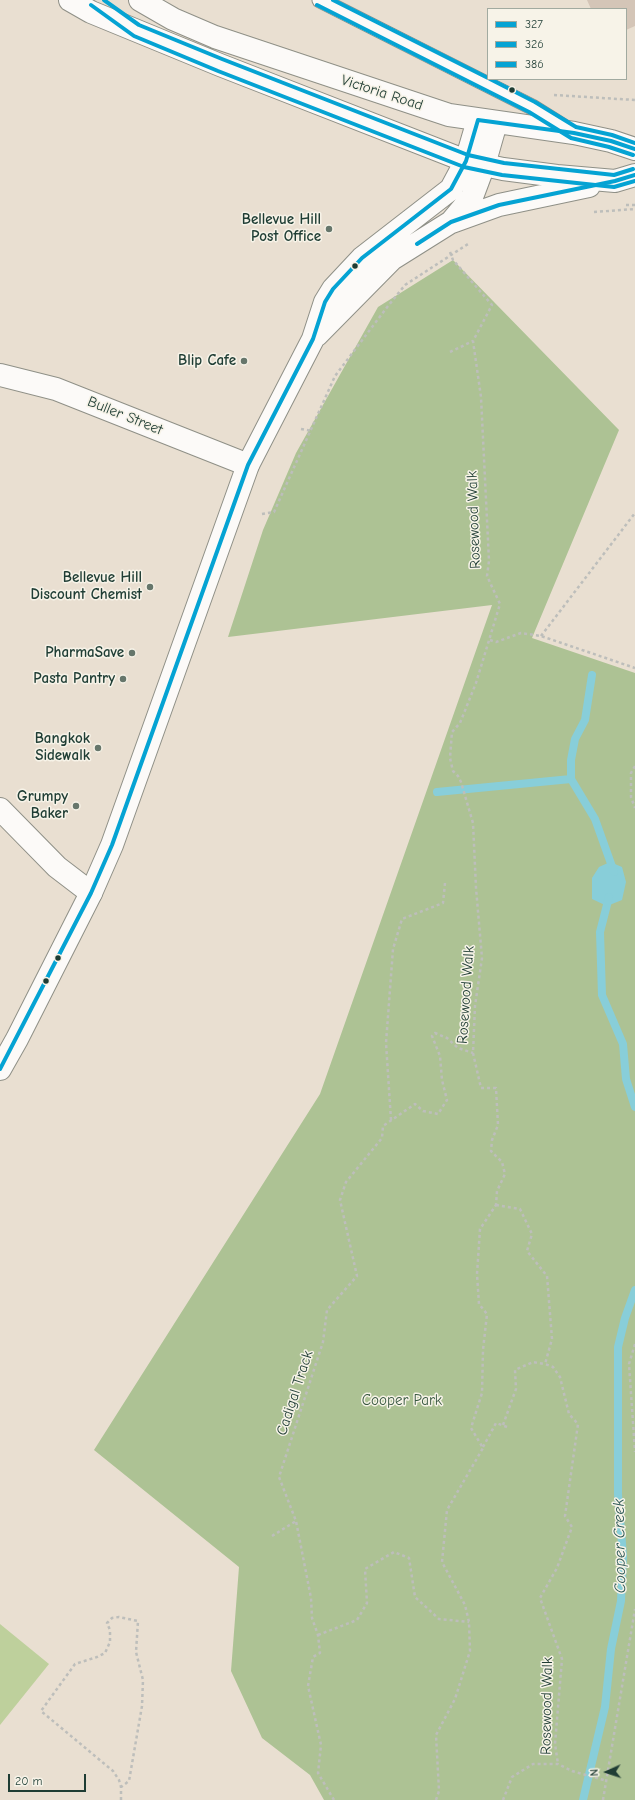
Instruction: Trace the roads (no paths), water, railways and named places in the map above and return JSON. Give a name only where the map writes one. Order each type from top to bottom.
[{"type":"street","points":[[70,0],[91,12],[136,30]]},
{"type":"street","points":[[94,0],[136,30]]},
{"type":"street","name":"Victoria Road","points":[[140,0],[173,19],[215,37],[449,115],[574,134],[611,141],[635,149]]},
{"type":"street","name":"Victoria Road","points":[[136,30],[220,65],[475,163],[557,176],[625,178]]},
{"type":"street","points":[[451,222],[472,196],[475,163],[487,121]]},
{"type":"street","points":[[0,1069],[18,1040],[91,893],[112,845],[248,465],[313,339],[325,302],[333,289],[362,258],[451,189],[475,163]]},
{"type":"street","points":[[313,339],[392,259],[451,222],[499,204],[625,178]]},
{"type":"street","name":"Buller Street","points":[[0,375],[56,389],[248,465]]},
{"type":"street","points":[[0,809],[57,867],[91,893]]},
{"type":"lane","points":[[320,0],[532,107],[574,134]]},
{"type":"water","points":[[610,862],[622,867],[626,882],[622,900],[607,906],[592,899],[592,878],[599,867]]},
{"type":"waterway","name":"Cooper Creek","points":[[592,675],[585,720],[575,739],[571,760],[571,779],[595,819],[614,872]]},
{"type":"waterway","points":[[437,792],[571,779]]},
{"type":"waterway","name":"Cooper Creek","points":[[609,897],[600,932],[602,995],[623,1044],[626,1079],[635,1107]]},
{"type":"waterway","name":"Cooper Creek","points":[[583,1800],[605,1707],[611,1649],[621,1601],[623,1556],[618,1494],[618,1347],[625,1318],[635,1290]]},
{"type":"place","name":"Bellevue Hill Post Office","points":[[329,229]]},
{"type":"place","name":"Blip Cafe","points":[[244,361]]},
{"type":"place","name":"Bellevue Hill Discount Chemist","points":[[150,587]]},
{"type":"place","name":"PharmaSave","points":[[132,653]]},
{"type":"place","name":"Pasta Pantry","points":[[123,679]]},
{"type":"place","name":"Bangkok Sidewalk","points":[[98,748]]},
{"type":"place","name":"Grumpy Baker","points":[[76,806]]},
{"type":"park label","name":"Cooper Park","points":[[402,1401]]}]
